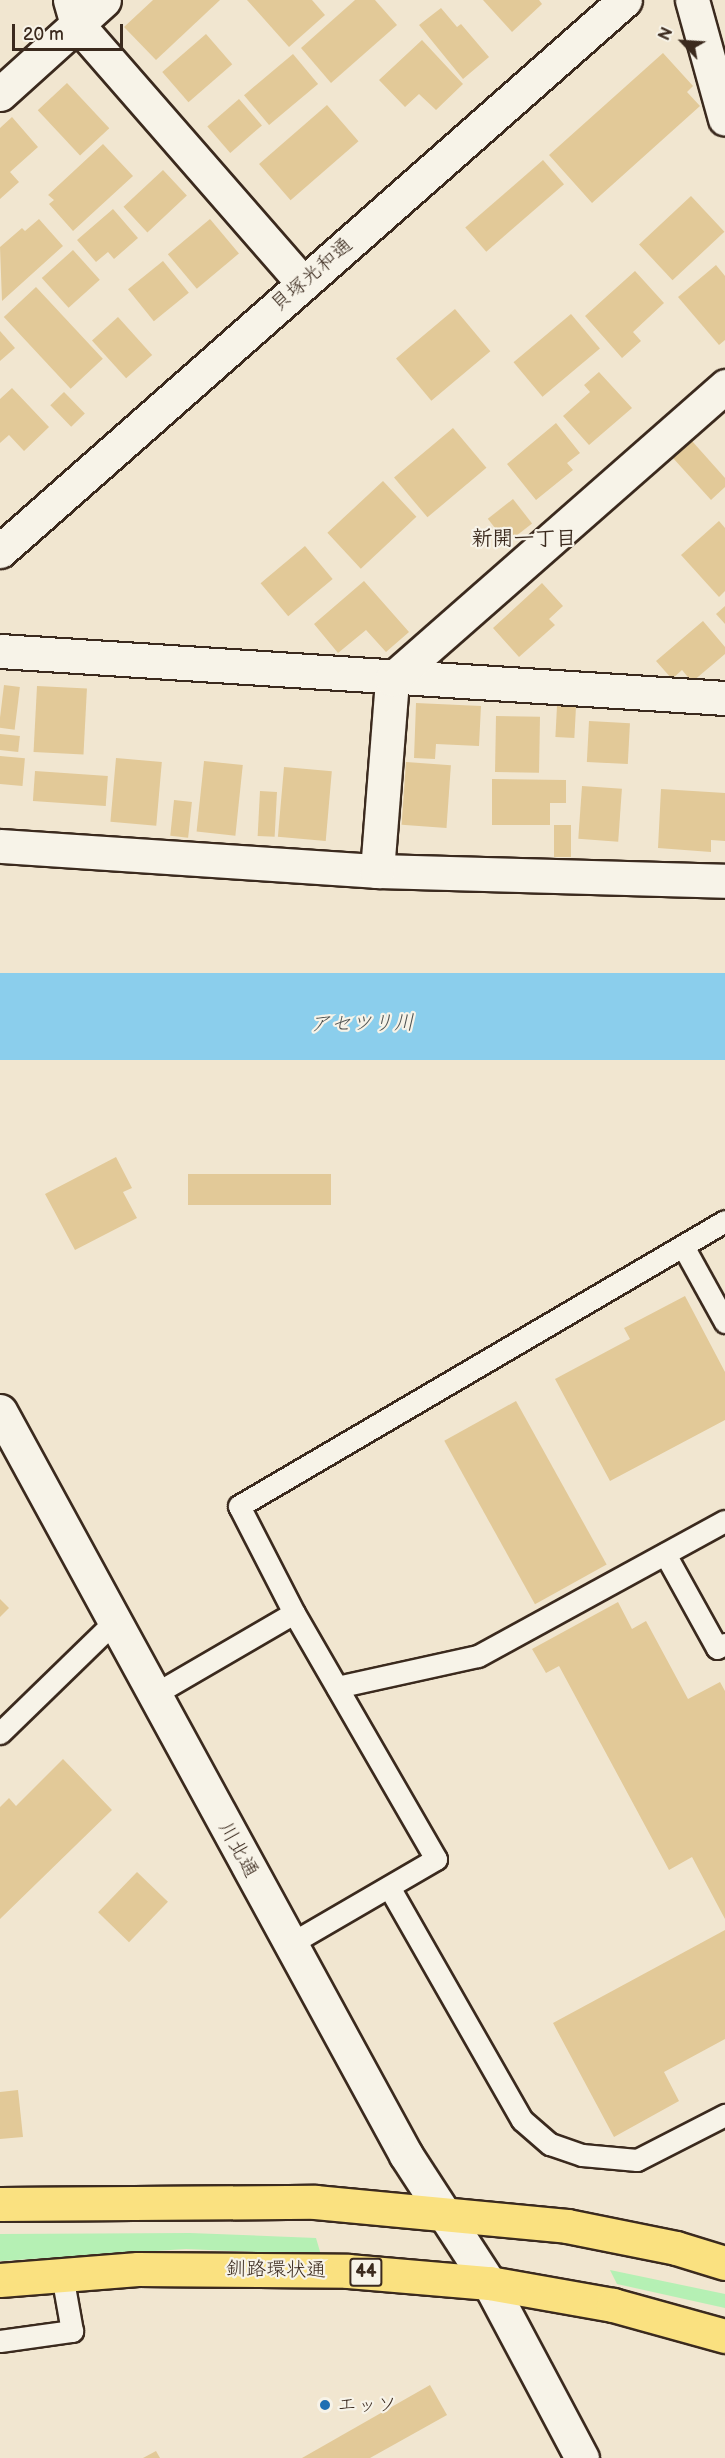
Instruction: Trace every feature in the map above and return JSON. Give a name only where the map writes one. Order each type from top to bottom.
[{"type":"highway","points":[[0,2204],[315,2202],[567,2226],[676,2248],[725,2263]]},
{"type":"highway","name":"釧路環状通","points":[[0,2280],[138,2269],[348,2271],[489,2283],[613,2306],[725,2336]]},
{"type":"street","points":[[0,94],[74,12],[104,0]]},
{"type":"street","name":"貝塚光和通","points":[[0,551],[625,0]]},
{"type":"street","points":[[692,0],[725,118]]},
{"type":"street","points":[[74,12],[303,283]]},
{"type":"street","points":[[377,871],[392,679],[725,386]]},
{"type":"street","points":[[0,651],[392,679],[725,698]]},
{"type":"street","points":[[0,846],[377,871],[725,881]]},
{"type":"street","name":"川北通","points":[[0,1411],[290,1944],[442,2213],[489,2283],[582,2458]]},
{"type":"lane","points":[[290,1944],[436,1859],[294,1613],[239,1506],[725,1221]]},
{"type":"lane","points":[[683,1246],[725,1322]]},
{"type":"lane","points":[[337,1687],[478,1656],[725,1521]]},
{"type":"lane","points":[[665,1554],[717,1648],[725,1644]]},
{"type":"lane","points":[[153,1695],[294,1613]]},
{"type":"lane","points":[[0,1733],[114,1622]]},
{"type":"lane","points":[[389,1887],[522,2120],[550,2144],[582,2155],[637,2160],[725,2115]]},
{"type":"lane","points":[[0,2341],[72,2331],[62,2275]]},
{"type":"green space","points":[[190,2233],[316,2238],[321,2255],[186,2249],[0,2261],[0,2234]]},
{"type":"green space","points":[[610,2270],[725,2294],[725,2308],[617,2284]]},
{"type":"water","name":"アセツリ川","points":[[0,973],[725,973],[725,1060],[0,1060]]},
{"type":"building","points":[[153,0],[220,0],[156,60],[124,27]]},
{"type":"building","points":[[247,0],[312,0],[325,15],[289,47]]},
{"type":"building","points":[[355,0],[375,0],[397,25],[331,83],[301,48]]},
{"type":"building","points":[[483,0],[539,0],[542,4],[512,32]]},
{"type":"building","points":[[441,8],[457,27],[461,24],[489,57],[463,79],[419,25]]},
{"type":"building","points":[[206,34],[232,64],[188,102],[162,72]]},
{"type":"building","points":[[422,40],[463,84],[436,110],[419,94],[405,107],[379,80]]},
{"type":"building","points":[[663,53],[693,86],[687,92],[700,106],[592,203],[549,155]]},
{"type":"building","points":[[293,54],[318,84],[269,125],[244,95]]},
{"type":"building","points":[[67,83],[109,128],[80,156],[38,110]]},
{"type":"building","points":[[239,99],[262,125],[230,153],[207,127]]},
{"type":"building","points":[[327,105],[358,141],[291,200],[259,164]]},
{"type":"building","points":[[12,117],[38,147],[10,172],[19,182],[0,199],[0,128]]},
{"type":"building","points":[[103,144],[133,176],[73,231],[49,204],[54,200],[48,195]]},
{"type":"building","points":[[543,160],[564,184],[486,252],[465,228]]},
{"type":"building","points":[[163,170],[187,196],[147,232],[124,207]]},
{"type":"building","points":[[691,196],[724,232],[672,280],[639,244]]},
{"type":"building","points":[[113,209],[138,238],[114,259],[108,252],[96,262],[77,240]]},
{"type":"building","points":[[39,219],[63,246],[2,301],[0,247],[22,228],[25,231]]},
{"type":"building","points":[[210,219],[239,253],[197,289],[168,254]]},
{"type":"building","points":[[73,250],[100,280],[69,308],[42,278]]},
{"type":"building","points":[[163,261],[189,293],[154,321],[128,289]]},
{"type":"building","points":[[716,265],[725,276],[725,340],[719,345],[678,297]]},
{"type":"building","points":[[635,271],[664,303],[633,332],[641,341],[622,358],[585,316]]},
{"type":"building","points":[[36,287],[103,359],[71,389],[4,317]]},
{"type":"building","points":[[455,309],[490,351],[431,401],[396,358]]},
{"type":"building","points":[[571,314],[600,348],[542,397],[514,362]]},
{"type":"building","points":[[118,317],[152,355],[126,378],[92,340]]},
{"type":"building","points":[[0,331],[15,348],[0,361]]},
{"type":"building","points":[[599,372],[632,408],[589,445],[563,416],[590,392],[584,385]]},
{"type":"building","points":[[12,388],[49,427],[24,451],[9,435],[0,443],[0,399]]},
{"type":"building","points":[[64,392],[85,414],[71,427],[50,405]]},
{"type":"building","points":[[556,423],[580,453],[567,463],[573,470],[536,500],[507,464]]},
{"type":"building","points":[[453,428],[486,468],[427,517],[394,477]]},
{"type":"building","points":[[692,441],[725,478],[725,487],[711,500],[673,458]]},
{"type":"building","points":[[383,481],[416,517],[361,569],[327,533]]},
{"type":"building","points":[[513,499],[532,523],[507,543],[488,519]]},
{"type":"building","points":[[719,521],[725,528],[725,591],[719,597],[681,555]]},
{"type":"building","points":[[305,546],[333,579],[288,616],[261,583]]},
{"type":"building","points":[[364,581],[409,632],[386,652],[366,630],[338,653],[314,624]]},
{"type":"building","points":[[542,583],[563,606],[549,619],[555,625],[519,657],[493,628]]},
{"type":"building","points":[[725,606],[725,624],[716,614]]},
{"type":"building","points":[[703,621],[725,647],[725,654],[692,682],[682,670],[672,679],[656,661]]},
{"type":"building","points":[[4,685],[20,687],[15,730],[0,728]]},
{"type":"building","points":[[37,686],[87,689],[83,755],[34,752]]},
{"type":"building","points":[[416,703],[481,706],[479,746],[436,744],[435,759],[414,758]]},
{"type":"building","points":[[557,706],[576,707],[574,738],[555,737]]},
{"type":"building","points":[[496,716],[540,717],[539,773],[495,772]]},
{"type":"building","points":[[589,721],[630,723],[628,764],[587,762]]},
{"type":"building","points":[[0,734],[20,736],[18,752],[0,750]]},
{"type":"building","points":[[0,756],[25,758],[22,786],[0,784]]},
{"type":"building","points":[[116,758],[162,762],[156,826],[110,822]]},
{"type":"building","points":[[204,761],[243,765],[235,836],[197,832]]},
{"type":"building","points":[[406,762],[451,765],[446,828],[402,825]]},
{"type":"building","points":[[284,767],[332,771],[326,841],[278,837]]},
{"type":"building","points":[[35,771],[108,776],[106,806],[33,801]]},
{"type":"building","points":[[492,779],[566,780],[566,803],[550,803],[550,825],[492,825]]},
{"type":"building","points":[[582,786],[622,789],[618,842],[578,839]]},
{"type":"building","points":[[661,789],[725,793],[725,841],[711,840],[711,852],[658,848]]},
{"type":"building","points":[[260,791],[277,792],[275,837],[258,836]]},
{"type":"building","points":[[174,800],[192,802],[188,838],[170,836]]},
{"type":"building","points":[[554,825],[571,825],[571,857],[554,857]]},
{"type":"building","points":[[116,1157],[132,1188],[123,1192],[137,1218],[75,1250],[45,1194]]},
{"type":"building","points":[[188,1174],[331,1174],[331,1205],[188,1205]]},
{"type":"building","points":[[685,1296],[725,1372],[725,1420],[610,1481],[555,1379],[630,1339],[624,1328]]},
{"type":"building","points":[[516,1401],[607,1565],[535,1604],[444,1441]]},
{"type":"building","points":[[0,1599],[9,1608],[0,1617]]},
{"type":"building","points":[[618,1602],[632,1629],[646,1621],[688,1699],[720,1682],[725,1691],[725,1919],[692,1857],[669,1870],[559,1666],[546,1673],[532,1649]]},
{"type":"building","points":[[63,1759],[112,1810],[0,1919],[0,1807],[9,1798],[16,1806]]},
{"type":"building","points":[[137,1872],[168,1902],[129,1942],[98,1912]]},
{"type":"building","points":[[725,1930],[725,2039],[664,2072],[679,2101],[614,2137],[553,2023]]},
{"type":"building","points":[[18,2090],[23,2137],[0,2139],[0,2092]]},
{"type":"building","points":[[430,2385],[447,2415],[370,2458],[302,2458]]},
{"type":"building","points":[[156,2451],[160,2458],[143,2458]]},
{"type":"place","name":"エッソ","points":[[325,2405]]},
{"type":"district","name":"新開一丁目","points":[[524,539]]}]
